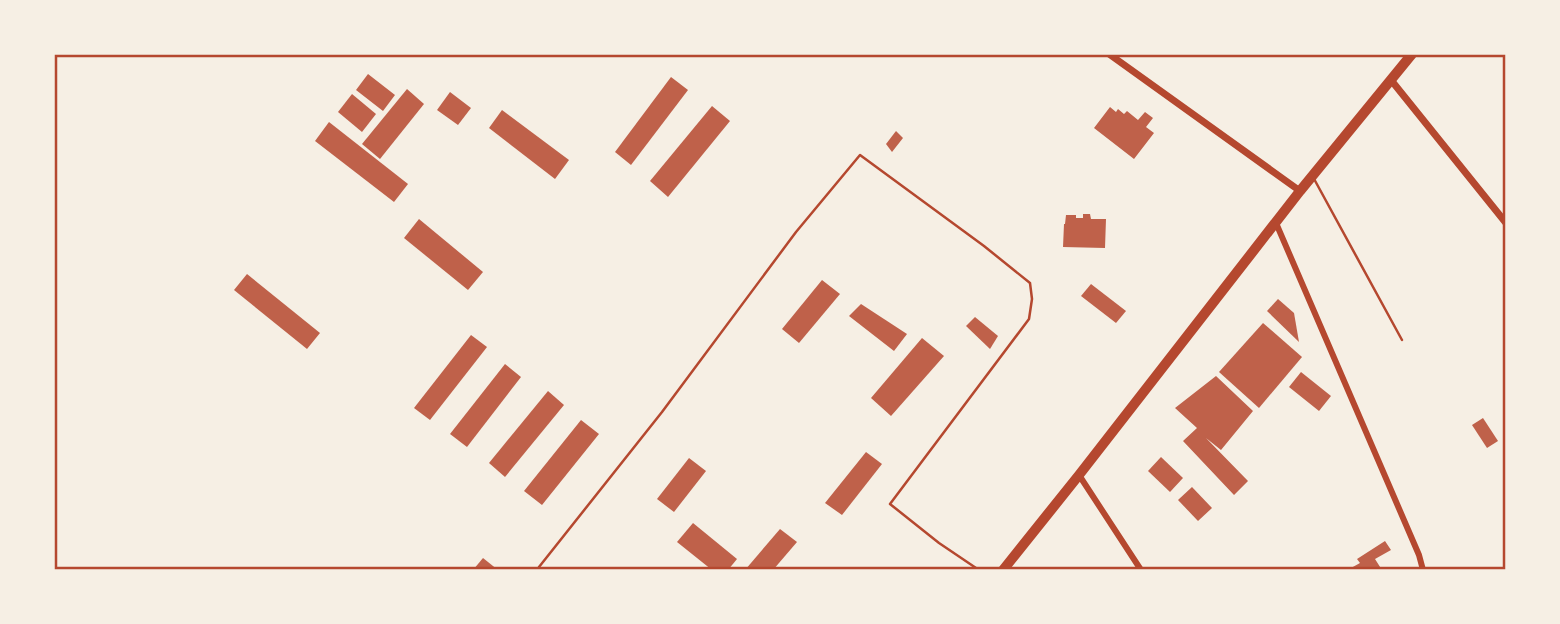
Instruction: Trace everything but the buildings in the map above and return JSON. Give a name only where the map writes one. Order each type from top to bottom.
[{"type":"main road","points":[[1004,570],[1300,191],[1412,54]]},
{"type":"street","points":[[1109,54],[1300,191]]},
{"type":"street","points":[[1391,80],[1506,223]]},
{"type":"street","points":[[1276,223],[1419,555],[1423,570]]},
{"type":"street","points":[[1079,475],[1141,570]]},
{"type":"lane","points":[[543,570],[539,567],[663,412],[796,232],[860,155],[985,246],[1030,283],[1032,299],[1029,319],[890,504],[939,543],[979,570]]},
{"type":"lane","points":[[1312,176],[1402,340]]}]
